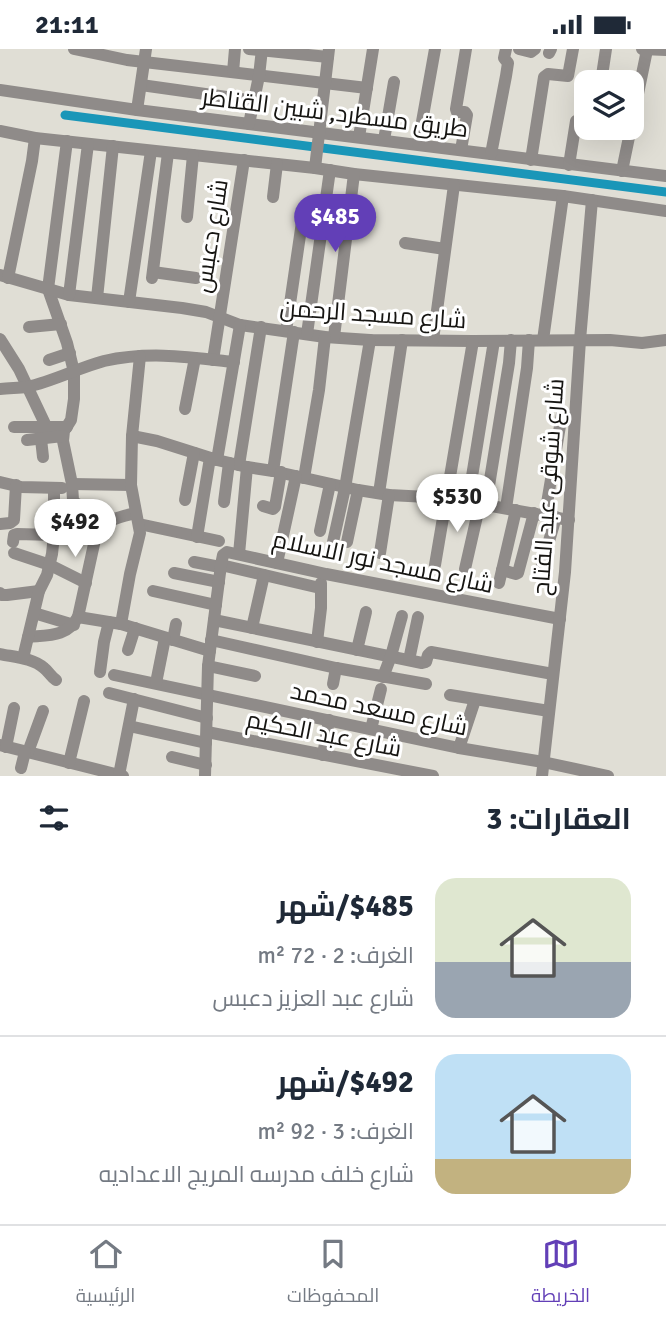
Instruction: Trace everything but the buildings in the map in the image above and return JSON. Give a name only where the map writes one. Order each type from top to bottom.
[{"type":"street","points":[[75,49],[145,55],[259,76],[367,88]]},
{"type":"street","points":[[233,72],[235,49]]},
{"type":"street","points":[[359,137],[373,49]]},
{"type":"street","points":[[418,144],[435,49]]},
{"type":"street","points":[[461,150],[467,114],[457,112],[456,109],[466,49]]},
{"type":"street","points":[[491,154],[508,63],[504,58],[506,49]]},
{"type":"street","points":[[519,49],[531,52],[535,49]]},
{"type":"street","points":[[531,160],[545,75],[569,74],[573,49]]},
{"type":"street","points":[[603,70],[606,49]]},
{"type":"street","points":[[622,171],[645,49],[666,50]]},
{"type":"street","points":[[249,124],[259,76],[258,50],[329,53],[316,163]]},
{"type":"street","points":[[137,110],[145,55]]},
{"type":"street","points":[[384,140],[394,82]]},
{"type":"street","points":[[141,85],[254,101]]},
{"type":"street","name":"طريق مسطرد, شبين القناطر","points":[[0,90],[319,136],[359,137],[666,176]]},
{"type":"street","points":[[0,131],[35,138],[277,164],[316,163],[330,170],[354,174],[563,196],[666,211]]},
{"type":"street","points":[[569,165],[574,134]]},
{"type":"street","points":[[4,277],[35,138]]},
{"type":"street","points":[[67,141],[48,289],[74,372],[74,399],[71,419],[65,432],[73,500],[110,520]]},
{"type":"street","points":[[69,295],[88,144]]},
{"type":"street","points":[[97,298],[113,146]]},
{"type":"street","points":[[129,302],[151,151]]},
{"type":"street","points":[[169,153],[152,275],[195,278]]},
{"type":"street","points":[[187,217],[193,155]]},
{"type":"street","name":"شارع دعبس","points":[[213,360],[244,160]]},
{"type":"street","points":[[273,197],[277,164]]},
{"type":"street","points":[[296,332],[324,214],[330,170]]},
{"type":"street","points":[[277,563],[300,477],[329,337],[354,174]]},
{"type":"street","points":[[433,340],[454,184]]},
{"type":"street","points":[[543,340],[563,196]]},
{"type":"street","name":"شارع شوقى عبد الفتاح","points":[[541,776],[559,619],[551,516],[580,340],[592,200]]},
{"type":"street","points":[[262,506],[273,509],[275,507],[277,472],[296,332],[303,215],[324,214]]},
{"type":"street","points":[[405,243],[445,249]]},
{"type":"street","name":"شارع مسجد الرحمن","points":[[4,277],[69,295],[206,312],[240,325],[329,337],[370,340],[580,340],[642,343],[666,340]]},
{"type":"street","points":[[29,327],[61,324]]},
{"type":"street","points":[[224,502],[229,463],[233,362],[240,325]]},
{"type":"street","points":[[197,537],[229,463],[261,327]]},
{"type":"street","points":[[333,542],[370,340]]},
{"type":"street","points":[[380,553],[402,340]]},
{"type":"street","points":[[465,569],[509,363],[511,340]]},
{"type":"street","points":[[529,340],[501,577],[519,573],[551,516]]},
{"type":"street","points":[[435,565],[472,341]]},
{"type":"street","points":[[478,503],[494,341]]},
{"type":"street","points":[[1,342],[19,369],[44,432],[43,457]]},
{"type":"street","points":[[49,360],[70,353]]},
{"type":"street","points":[[0,389],[27,387],[104,362],[140,356],[233,362]]},
{"type":"street","points":[[100,672],[104,642],[115,623],[139,542],[138,518],[131,485],[132,436],[140,356]]},
{"type":"street","points":[[185,409],[195,358]]},
{"type":"street","points":[[540,572],[551,516],[562,414]]},
{"type":"street","points":[[14,427],[65,432]]},
{"type":"street","points":[[27,440],[44,432]]},
{"type":"street","points":[[132,436],[229,463],[345,488],[384,494],[447,498],[551,516]]},
{"type":"street","points":[[185,500],[194,453]]},
{"type":"street","points":[[172,757],[205,771],[208,666],[221,566],[225,553],[239,554],[229,463]]},
{"type":"street","points":[[0,482],[54,488],[131,485]]},
{"type":"street","points":[[320,531],[330,484]]},
{"type":"street","points":[[0,524],[14,520],[16,485]]},
{"type":"street","points":[[23,658],[39,591],[50,565],[54,535],[54,488]]},
{"type":"street","points":[[347,542],[358,490]]},
{"type":"street","points":[[28,637],[63,633],[76,621],[96,535],[110,520],[138,518],[197,537],[219,541]]},
{"type":"street","points":[[54,535],[16,534],[13,547],[86,583]]},
{"type":"street","name":"شارع مسجد نور الاسلام","points":[[239,554],[326,574],[559,619]]},
{"type":"street","points":[[194,562],[320,588]]},
{"type":"street","points":[[174,573],[219,583]]},
{"type":"street","points":[[317,642],[321,578],[326,574]]},
{"type":"street","points":[[252,628],[264,575]]},
{"type":"street","points":[[153,590],[216,605]]},
{"type":"street","points":[[0,593],[7,595],[39,591]]},
{"type":"street","points":[[357,650],[366,612]]},
{"type":"street","points":[[34,613],[76,621],[115,623],[169,639],[336,668],[382,683],[426,684]]},
{"type":"street","points":[[372,729],[402,615]]},
{"type":"street","points":[[409,660],[418,617]]},
{"type":"street","points":[[214,620],[424,663],[429,653],[434,652],[553,674]]},
{"type":"street","points":[[156,683],[176,624]]},
{"type":"street","points":[[128,650],[135,628]]},
{"type":"street","points":[[0,656],[23,658],[38,663],[56,680]]},
{"type":"street","points":[[208,666],[255,676]]},
{"type":"street","points":[[333,684],[336,668]]},
{"type":"street","name":"شارع مسعد محمد","points":[[114,675],[460,748],[542,762],[560,771],[608,776]]},
{"type":"street","points":[[109,693],[207,718]]},
{"type":"street","points":[[450,695],[549,711]]},
{"type":"street","points":[[14,708],[3,746],[121,776],[134,699]]},
{"type":"street","points":[[460,748],[475,699]]},
{"type":"street","points":[[69,763],[84,701]]},
{"type":"street","points":[[21,768],[43,711]]},
{"type":"street","points":[[323,755],[330,720]]},
{"type":"street","name":"شارع عبد الحكيم","points":[[129,726],[323,755],[433,776]]},
{"type":"waterway","points":[[65,115],[666,192]]}]
